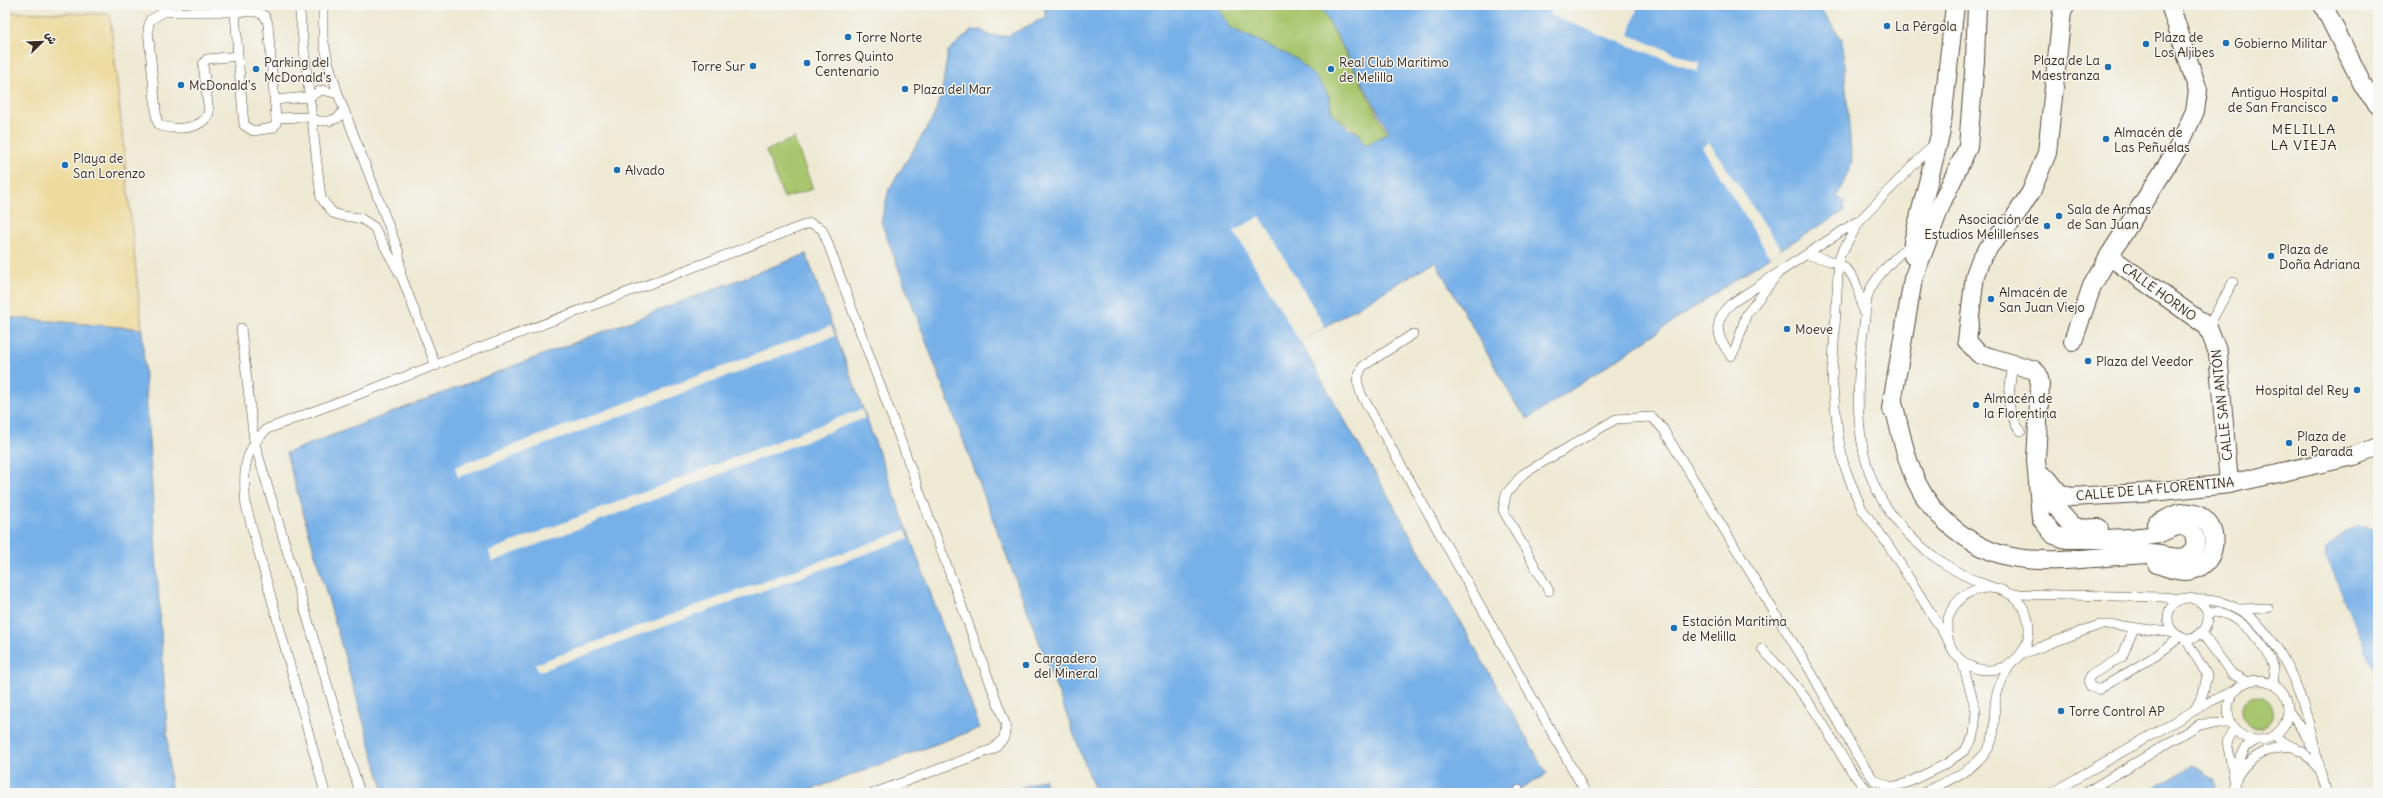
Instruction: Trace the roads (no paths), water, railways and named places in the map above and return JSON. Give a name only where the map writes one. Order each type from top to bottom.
[{"type":"street","points":[[1955,5],[1940,134],[1892,398],[1889,427],[1892,448],[1907,486],[1932,519],[1947,533],[1980,555],[1999,563],[2040,568],[2145,563],[2185,571],[2195,569],[2204,564],[2211,556],[2214,546],[2214,536],[2210,525],[2202,517],[2191,513],[2180,513],[2161,522],[2144,526],[2085,529],[2076,527],[2066,518],[2054,535]]},
{"type":"street","points":[[1920,239],[1969,140],[1977,5]]},
{"type":"street","name":"CALLE DE LA FLORENTINA","points":[[2066,5],[2062,12],[2046,153],[2031,192],[2013,220],[1991,244],[1981,259],[1975,274],[1967,341],[1979,354],[2034,370],[2040,379],[2047,383],[2051,391],[2044,462],[2045,474],[2050,485],[2059,493],[2070,497],[2229,484],[2350,456],[2378,447]]},
{"type":"street","points":[[2073,341],[2092,286],[2109,256],[2178,148],[2195,110],[2198,90],[2170,5]]},
{"type":"street","points":[[2323,5],[2364,87],[2378,105]]},
{"type":"street","points":[[1956,124],[1964,126],[1969,140],[1960,154],[1950,154],[1942,148],[1940,134],[1948,125],[1956,124]]},
{"type":"street","name":"CALLE HORNO","points":[[2109,256],[2208,327]]},
{"type":"street","name":"CALLE SAN ANTÓN","points":[[2208,327],[2218,353],[2229,484]]},
{"type":"street","points":[[1892,398],[1909,466],[1927,501],[1954,529],[1988,549],[2006,556],[2040,560],[2154,554],[2179,558],[2190,554],[2196,544],[2193,533],[2183,526],[2177,526],[2145,536],[2066,539],[2054,535],[2041,518],[2036,460],[2040,379]]},
{"type":"street","name":"CALLE DE LA FLORENTINA","points":[[2036,460],[2046,487],[2066,518]]},
{"type":"lane","points":[[299,5],[310,117],[321,198],[325,205],[333,213],[342,216],[360,218],[374,227],[389,258],[402,278],[436,366]]},
{"type":"lane","points":[[323,5],[325,51],[338,94],[399,253],[402,278]]},
{"type":"lane","points":[[235,11],[244,125],[253,131],[269,130],[276,124],[268,24],[265,16],[257,12],[235,11],[164,12],[150,20],[148,30],[157,121],[160,126],[172,128],[200,125],[209,113],[203,64],[207,59],[238,56]]},
{"type":"lane","points":[[274,100],[308,98],[322,90],[338,94]]},
{"type":"lane","points":[[276,118],[310,117],[319,121],[329,121],[338,118],[344,110]]},
{"type":"lane","points":[[1777,275],[1746,315],[1736,348],[1731,356],[1723,346],[1719,332],[1718,321],[1724,310],[1861,219],[1905,176],[1940,134]]},
{"type":"lane","points":[[1548,591],[1502,510],[1506,494],[1524,474],[1616,419],[1652,417],[1663,429],[1811,672],[1858,757],[1874,780],[1891,787],[1907,783],[1946,764],[1965,750],[1974,736],[1976,711],[1962,661],[1898,560],[1862,509],[1844,466],[1835,411],[1832,379],[1838,263],[1848,239],[1861,219]]},
{"type":"lane","points":[[325,793],[246,506],[244,483],[248,455],[254,441],[267,429],[810,223],[822,229],[1006,726],[1004,738],[993,749],[874,793]]},
{"type":"lane","points":[[1920,239],[1898,254],[1869,292],[1858,380],[1859,408],[1866,458],[1882,500],[1907,533],[1943,563],[1976,582],[2011,594],[2162,597],[2214,600],[2240,609],[2268,608]]},
{"type":"lane","points":[[1808,255],[1838,263],[1856,278],[1865,320]]},
{"type":"lane","points":[[2208,327],[2234,282]]},
{"type":"lane","points":[[241,328],[254,441],[360,793]]},
{"type":"lane","points":[[1413,334],[1362,367],[1357,380],[1361,394],[1586,793]]},
{"type":"lane","points":[[2013,364],[2009,409],[2012,420],[2021,431]]},
{"type":"lane","points":[[1949,642],[1947,621],[1956,602],[1974,590],[1995,588]]},
{"type":"lane","points":[[2011,594],[2023,606],[2029,621],[2029,638],[2022,654]]},
{"type":"lane","points":[[2183,599],[2172,605],[2168,616],[2170,628],[2180,636],[2207,675],[2203,694],[2194,712]]},
{"type":"lane","points":[[1923,793],[1954,778],[1981,758],[1993,738],[1996,697],[1999,685],[2010,665],[2022,654],[2098,625],[2134,628],[2180,636],[2197,636],[2205,627],[2207,614],[2205,608],[2195,600]]},
{"type":"lane","points":[[2240,609],[2269,636],[2282,658],[2303,705],[2319,769]]},
{"type":"lane","points":[[2207,614],[2217,611],[2228,614],[2255,638],[2271,659],[2274,676],[2273,684]]},
{"type":"lane","points":[[2134,628],[2122,657],[2091,675],[2088,681],[2090,687],[2098,690],[2157,655],[2180,636]]},
{"type":"lane","points":[[2202,632],[2232,674],[2247,682]]},
{"type":"lane","points":[[1762,649],[1794,683],[1815,710],[1848,764],[1872,793]]},
{"type":"lane","points":[[1962,661],[1977,669],[1994,670],[2010,665]]},
{"type":"lane","points":[[2051,793],[2194,712],[2207,703],[2236,690],[2247,682],[2260,680],[2273,684],[2282,693],[2288,710],[2305,734],[2327,793]]},
{"type":"lane","points":[[2235,788],[2227,742],[2232,726],[2228,709],[2236,690]]},
{"type":"lane","points":[[2233,773],[2246,747],[2255,740],[2274,736],[2286,723],[2288,710]]},
{"type":"lane","points":[[2085,793],[2200,724],[2232,726],[2244,737],[2255,740]]},
{"type":"lane","points":[[2274,736],[2295,747],[2319,769]]},
{"type":"lane","points":[[2235,788],[2237,774],[2253,758],[2285,746],[2295,747]]},
{"type":"water","points":[[1044,5],[1217,5],[1231,28],[1297,59],[1318,80],[1329,96],[1332,114],[1349,129],[1359,133],[1365,146],[1389,132],[1320,5],[1817,5],[1842,39],[1852,164],[1837,197],[1845,202],[1844,211],[1781,249],[1528,419],[1518,408],[1435,261],[1300,342],[1547,774],[1514,793],[1096,793],[881,222],[889,189],[933,118],[941,96],[948,51],[971,31],[981,30],[990,36],[1007,36],[1046,17]]},
{"type":"water","points":[[806,254],[980,728],[802,793],[384,793],[286,453]]},
{"type":"water","points":[[5,317],[142,329],[171,793],[5,793]]},
{"type":"water","points":[[2357,526],[2378,529],[2378,679],[2326,557],[2327,548],[2341,535]]},
{"type":"water","points":[[2193,765],[2214,778],[2219,793],[2146,793]]},
{"type":"water","points":[[1044,779],[1049,793],[1006,793]]},
{"type":"place","name":"La Pérgola","points":[[1887,26]]},
{"type":"place","name":"Torre Norte","points":[[848,37]]},
{"type":"place","name":"Gobierno Militar","points":[[2226,43]]},
{"type":"place","name":"Plaza de Los Aljibes","points":[[2146,44]]},
{"type":"place","name":"Torres Quinto Centenario","points":[[807,63]]},
{"type":"place","name":"Torre Sur","points":[[753,66]]},
{"type":"place","name":"Plaza de La Maestranza","points":[[2108,67]]},
{"type":"place","name":"Parking del McDonald's","points":[[256,69]]},
{"type":"place","name":"Real Club Marítimo de Melilla","points":[[1331,69]]},
{"type":"place","name":"McDonald's","points":[[181,85]]},
{"type":"place","name":"Plaza del Mar","points":[[905,89]]},
{"type":"place","name":"Antiguo Hospital de San Francisco","points":[[2335,99]]},
{"type":"place","name":"Almacén de Las Peñuelas","points":[[2106,139]]},
{"type":"place","name":"Playa de San Lorenzo","points":[[65,165]]},
{"type":"place","name":"Alvado","points":[[617,170]]},
{"type":"place","name":"Sala de Armas de San Juan","points":[[2059,216]]},
{"type":"place","name":"Asociación de Estudios Melillenses","points":[[2047,226]]},
{"type":"place","name":"Plaza de Doña Adriana","points":[[2271,256]]},
{"type":"place","name":"Almacén de San Juan Viejo","points":[[1991,299]]},
{"type":"place","name":"Moeve","points":[[1787,329]]},
{"type":"place","name":"Plaza del Veedor","points":[[2088,361]]},
{"type":"place","name":"Hospital del Rey","points":[[2357,390]]},
{"type":"place","name":"Almacén de la Florentina","points":[[1976,405]]},
{"type":"place","name":"Plaza de la Parada","points":[[2289,443]]},
{"type":"place","name":"Estación Marítima de Melilla","points":[[1674,628]]},
{"type":"place","name":"Cargadero del Mineral","points":[[1026,665]]},
{"type":"place","name":"Torre Control AP","points":[[2061,711]]},
{"type":"district","name":"MELILLA LA VIEJA","points":[[2304,138]]}]
